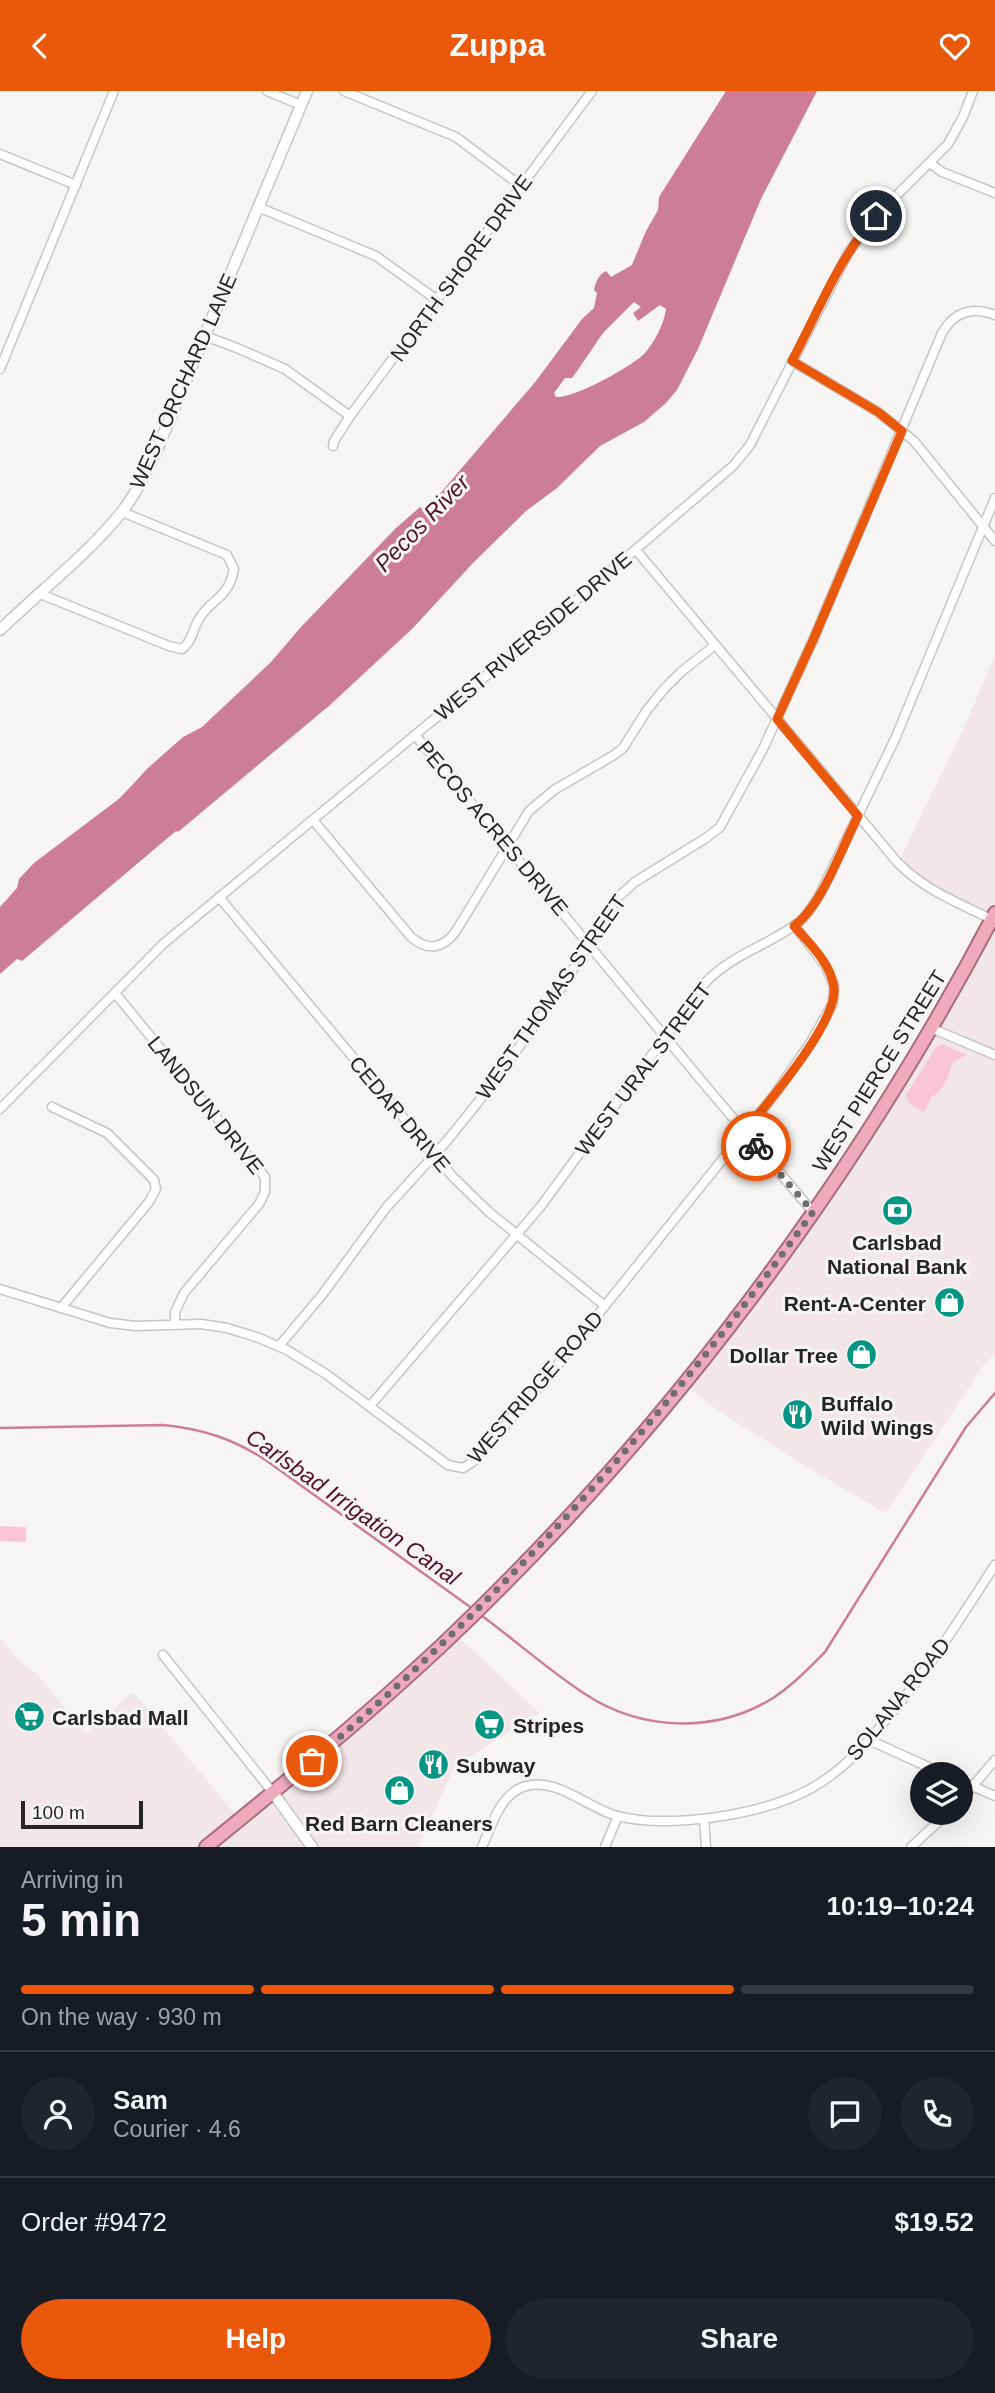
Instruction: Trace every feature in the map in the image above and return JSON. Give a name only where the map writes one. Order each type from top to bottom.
[{"type":"highway","name":"WEST PIERCE STREET","points":[[205,1847],[274,1794],[465,1622],[556,1530],[684,1384],[813,1212],[863,1138],[931,1028],[993,916]]},
{"type":"street","points":[[0,369],[114,91]]},
{"type":"street","points":[[267,91],[301,105]]},
{"type":"street","name":"WEST ORCHARD LANE","points":[[0,630],[97,539],[135,493],[156,453],[307,91]]},
{"type":"street","points":[[344,91],[456,137],[521,185]]},
{"type":"street","name":"NORTH SHORE DRIVE","points":[[333,446],[351,417],[592,91]]},
{"type":"street","name":"WEST RIVERSIDE DRIVE","points":[[0,1109],[163,944],[636,550],[716,482],[743,455],[836,274],[855,244],[876,216],[930,163],[954,134],[974,91]]},
{"type":"street","points":[[0,154],[76,184]]},
{"type":"street","points":[[930,163],[942,172],[995,193]]},
{"type":"street","points":[[258,207],[376,256],[437,300]]},
{"type":"street","name":"WEST THOMAS STREET","points":[[279,1346],[330,1286],[386,1208],[465,1119],[545,1011],[611,905],[623,891],[720,827],[777,719],[814,638],[946,325],[957,315],[977,309],[995,315]]},
{"type":"street","points":[[205,336],[285,369],[351,417]]},
{"type":"street","points":[[792,361],[878,412],[914,440],[995,541]]},
{"type":"street","name":"WEST URAL STREET","points":[[370,1406],[541,1206],[711,976],[740,955],[794,926],[806,915],[819,896],[895,739],[995,498]]},
{"type":"street","points":[[38,593],[169,646],[183,649],[188,645],[203,612],[224,595],[234,569],[231,559],[122,512]]},
{"type":"street","points":[[636,550],[912,877],[931,890],[993,916]]},
{"type":"street","points":[[313,820],[411,937],[427,947],[441,945],[451,938],[525,817],[540,801],[623,748],[664,689],[715,645]]},
{"type":"street","name":"PECOS ACRES DRIVE","points":[[415,735],[813,1212]]},
{"type":"street","name":"CEDAR DRIVE","points":[[219,897],[433,1156],[474,1197],[605,1306]]},
{"type":"street","name":"WESTRIDGE ROAD","points":[[0,1289],[123,1325],[201,1324],[227,1328],[259,1338],[279,1346],[326,1374],[448,1465],[463,1468],[474,1461],[509,1423],[796,1067],[828,1014],[834,997],[834,983],[825,965],[794,926]]},
{"type":"street","name":"LANDSUN DRIVE","points":[[115,993],[265,1177],[263,1197],[184,1293],[175,1312],[175,1324]]},
{"type":"street","points":[[931,1028],[995,1055]]},
{"type":"street","points":[[52,1107],[107,1133],[154,1180],[156,1189],[149,1202],[61,1308]]},
{"type":"street","name":"SOLANA ROAD","points":[[482,1847],[510,1795],[525,1786],[537,1784],[552,1787],[618,1816],[673,1821],[704,1819],[754,1809],[807,1790],[838,1771],[869,1740],[933,1661],[995,1565]]},
{"type":"street","points":[[163,1655],[274,1794],[312,1847]]},
{"type":"street","points":[[869,1740],[917,1762]]},
{"type":"street","points":[[995,1759],[974,1787],[995,1796]]},
{"type":"street","points":[[604,1847],[618,1816]]},
{"type":"street","points":[[704,1819],[706,1847]]},
{"type":"street","points":[[911,1847],[935,1825]]},
{"type":"shaded area","points":[[995,655],[995,1354],[982,1367],[886,1513],[810,1469],[719,1411],[683,1384],[813,1212],[991,920],[931,890],[898,863],[962,732]]},
{"type":"shaded area","points":[[942,1044],[967,1055],[953,1062],[943,1087],[931,1097],[923,1112],[909,1103],[906,1095],[936,1047]]},
{"type":"shaded area","points":[[0,1526],[26,1527],[26,1542],[0,1541]]},
{"type":"shaded area","points":[[454,1633],[540,1713],[469,1757],[453,1770],[418,1847],[0,1847],[0,1638],[20,1662],[37,1674],[86,1733],[133,1692],[240,1820]]},
{"type":"water","name":"Pecos River","points":[[726,91],[817,91],[761,199],[698,349],[677,390],[666,403],[644,422],[600,446],[557,488],[526,511],[412,629],[330,705],[22,961],[17,959],[0,974],[0,907],[17,888],[19,879],[34,863],[120,798],[183,737],[202,727],[271,662],[395,529],[420,507],[425,510],[536,381],[582,319],[594,308],[597,293],[594,290],[599,276],[606,271],[611,277],[632,265],[658,210],[659,197]],"holes":[[[634,302],[641,307],[633,313],[638,321],[660,305],[666,309],[658,332],[645,353],[602,381],[575,393],[556,397],[554,393],[565,378],[572,378],[603,333]]]},
{"type":"waterway","name":"Carlsbad Irrigation Canal","points":[[478,1613],[585,1694],[630,1715],[654,1721],[703,1722],[751,1710],[787,1688],[825,1652],[966,1427],[995,1393]]},
{"type":"waterway","name":"Carlsbad Irrigation Canal","points":[[0,1428],[163,1425],[205,1432],[230,1441],[267,1461],[473,1609]]},
{"type":"way so far","points":[[312,1761],[443,1643],[556,1530],[684,1384],[813,1212],[756,1146]]},
{"type":"place","name":"Carlsbad National Bank","points":[[897,1210]]},
{"type":"place","name":"Rent-A-Center","points":[[949,1303]]},
{"type":"place","name":"Dollar Tree","points":[[861,1355]]},
{"type":"place","name":"Buffalo Wild Wings","points":[[798,1415]]},
{"type":"place","name":"Carlsbad Mall","points":[[29,1717]]},
{"type":"place","name":"Stripes","points":[[490,1725]]},
{"type":"place","name":"Subway","points":[[433,1765]]},
{"type":"place","name":"Red Barn Cleaners","points":[[399,1791]]},
{"type":"route","points":[[756,1146],[744,1132],[790,1076],[833,1003],[832,978],[817,952],[794,926],[806,915],[819,896],[858,816],[777,719],[902,431],[878,412],[792,361],[848,253],[876,216]]}]
